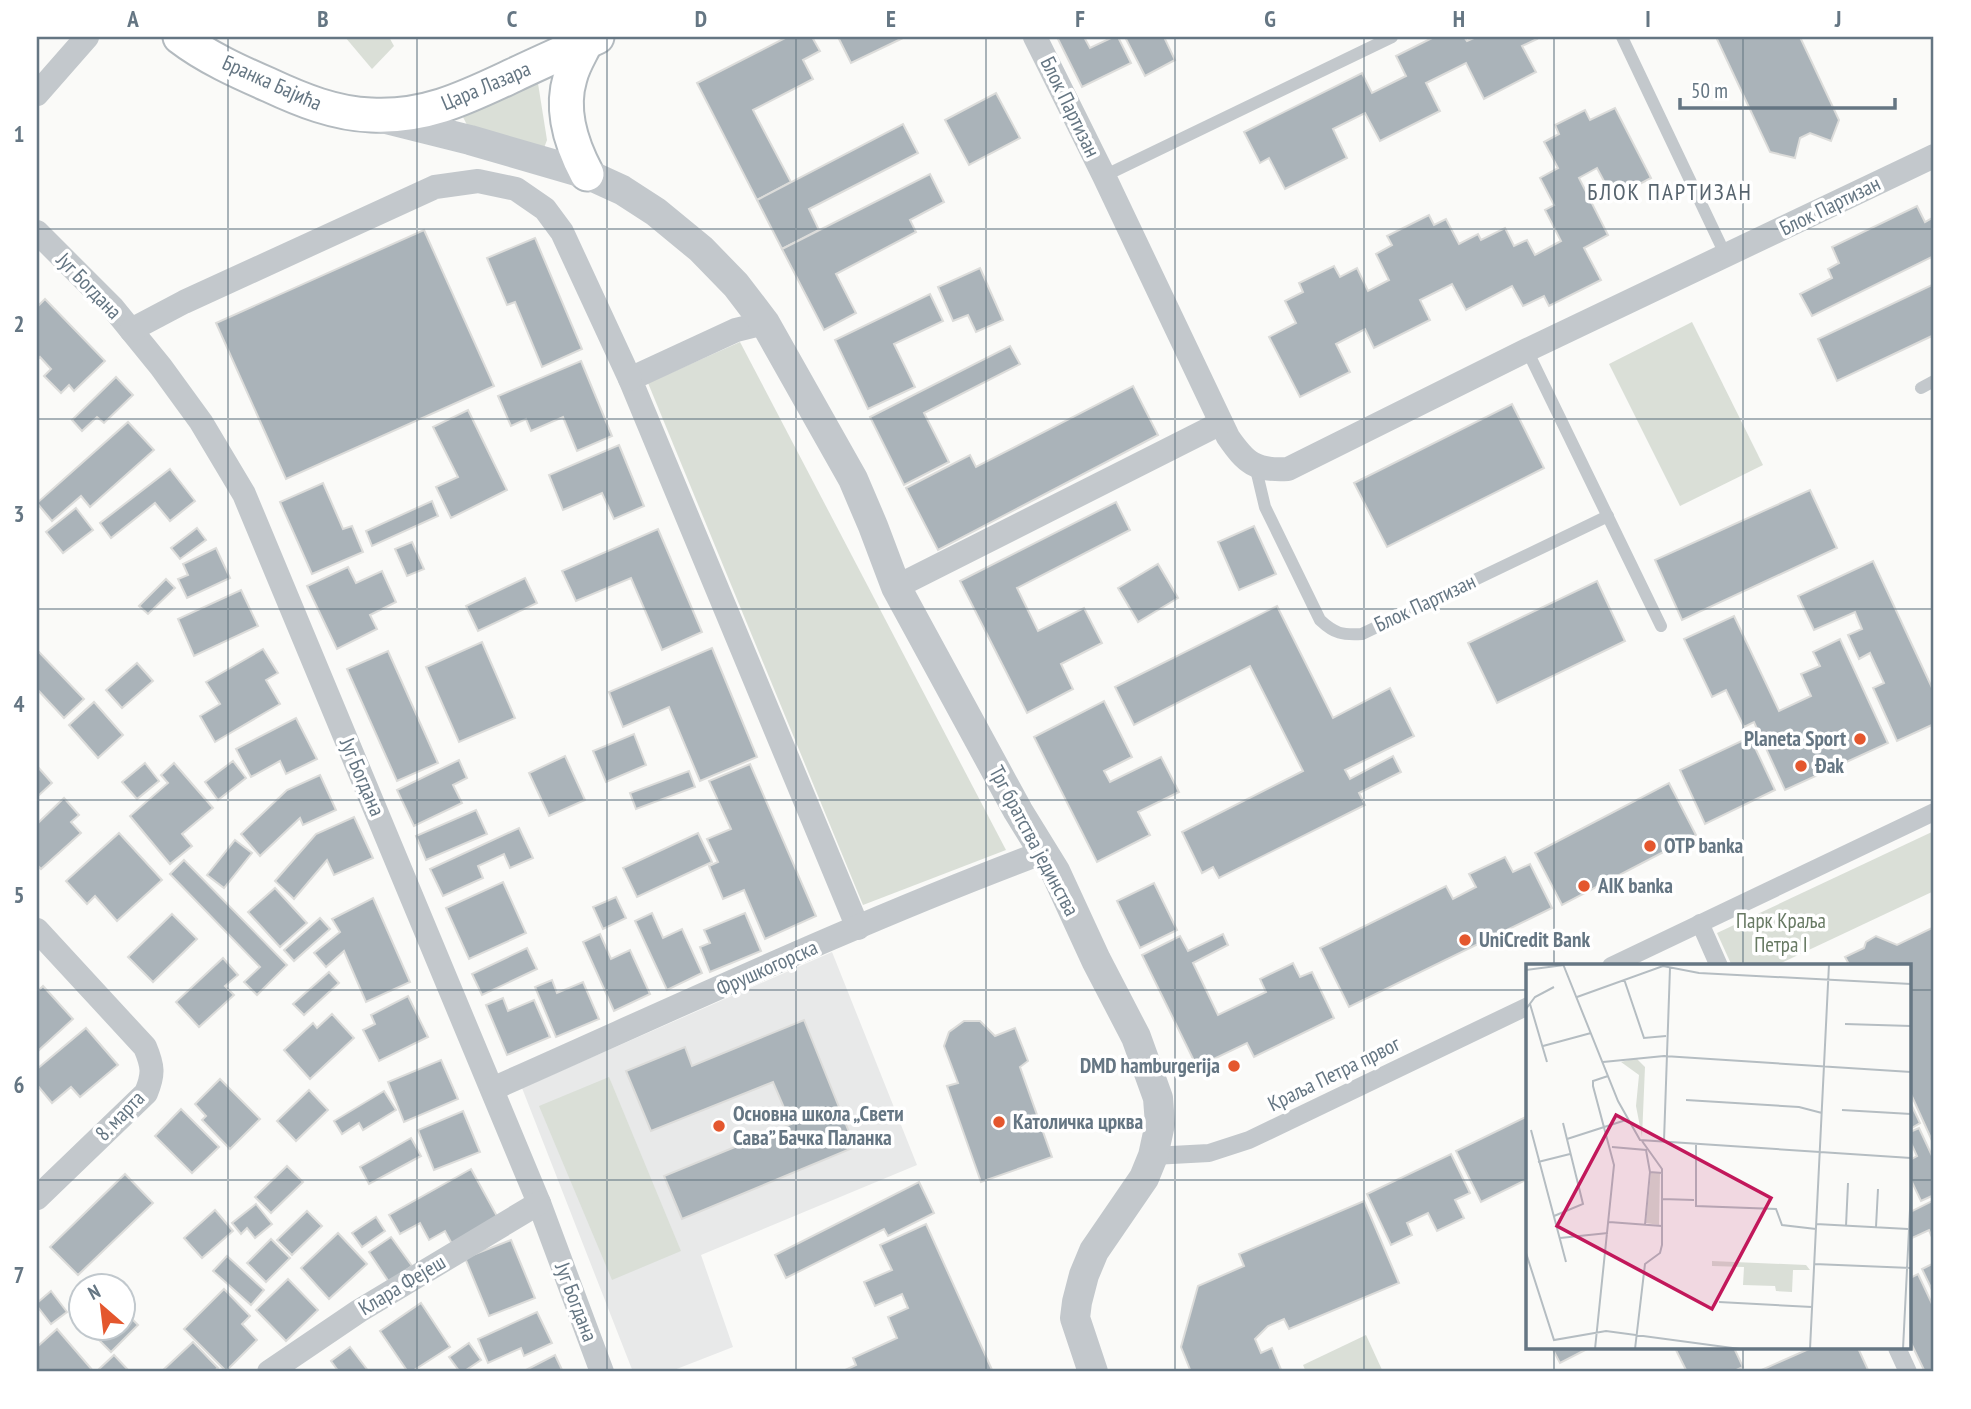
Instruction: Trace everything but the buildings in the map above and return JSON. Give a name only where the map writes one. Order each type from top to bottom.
[{"type":"main road","name":"Бранка Бајића","points":[[180,37],[239,71],[291,95],[332,109],[370,116]]},
{"type":"main road","name":"Цара Лазара","points":[[370,116],[402,115],[462,100],[592,39]]},
{"type":"main road","points":[[587,174],[575,150],[565,101],[570,75],[592,39]]},
{"type":"street","points":[[37,94],[87,37]]},
{"type":"street","name":"Блок Партизан","points":[[1035,37],[1228,437],[1241,455],[1255,465],[1269,470],[1288,469],[1527,350],[1934,156]]},
{"type":"street","name":"Трг братства јединства","points":[[370,116],[470,140],[587,174],[622,190],[656,212],[701,249],[737,285],[765,323],[853,479],[896,587],[1018,811],[1044,852],[1136,1037],[1158,1098],[1160,1124],[1153,1156],[1144,1178],[1094,1251],[1084,1275],[1075,1318],[1093,1372]]},
{"type":"street","points":[[131,330],[184,302],[435,187],[478,181],[516,189],[545,209],[562,232],[630,379],[858,928]]},
{"type":"street","name":"Југ Богдана","points":[[37,232],[113,308],[161,367],[201,422],[244,494],[539,1203],[602,1372]]},
{"type":"street","points":[[630,379],[736,330],[765,323]]},
{"type":"street","points":[[896,587],[1221,423]]},
{"type":"street","points":[[1615,964],[1934,812]]},
{"type":"street","name":"Фрушкогорска","points":[[492,1089],[858,928],[1044,852]]},
{"type":"street","points":[[1700,923],[1718,964]]},
{"type":"street","name":"8. марта","points":[[37,930],[145,1046],[151,1062],[152,1078],[146,1093],[37,1198]]},
{"type":"street","name":"Краља Петра првог","points":[[1153,1156],[1209,1153],[1249,1140],[1526,1007]]},
{"type":"street","name":"Клара Фејеш","points":[[269,1372],[359,1311],[539,1203]]},
{"type":"street","points":[[1898,1350],[1908,1372]]},
{"type":"lane","name":"Блок Партизан","points":[[1104,176],[1392,37]]},
{"type":"lane","points":[[1622,37],[1726,256]]},
{"type":"lane","points":[[1527,350],[1661,626]]},
{"type":"lane","points":[[1921,388],[1934,382]]},
{"type":"lane","name":"Блок Партизан","points":[[1255,465],[1265,508],[1320,620],[1332,631],[1346,634],[1362,634],[1608,516]]},
{"type":"shaded area","name":"Основна школа „Свети Сава” Бачка Паланка","points":[[832,952],[917,1165],[701,1255],[733,1347],[669,1372],[633,1372],[522,1088]]},
{"type":"green space","points":[[345,37],[389,37],[394,46],[372,69]]},
{"type":"green space","points":[[537,77],[547,140],[544,148],[468,127],[461,113]]},
{"type":"green space","points":[[1692,322],[1763,465],[1680,506],[1609,364]]},
{"type":"green space","points":[[740,342],[1006,850],[863,905],[648,383]]},
{"type":"green space","name":"Парк Краља Петра I","points":[[1934,831],[1934,891],[1779,964],[1731,964],[1717,933]]},
{"type":"green space","points":[[609,1077],[681,1251],[612,1280],[539,1106]]},
{"type":"green space","points":[[1366,1335],[1383,1372],[1306,1372],[1303,1365]]},
{"type":"place","name":"Planeta Sport","points":[[1860,739]]},
{"type":"place","name":"Đak","points":[[1801,766]]},
{"type":"place","name":"OTP banka","points":[[1650,846]]},
{"type":"place","name":"AIK banka","points":[[1584,886]]},
{"type":"place","name":"UniCredit Bank","points":[[1465,940]]},
{"type":"place","name":"DMD hamburgerija","points":[[1234,1066]]},
{"type":"place","name":"Католичка црква","points":[[999,1122]]},
{"type":"place","name":"Основна школа „Свети Сава” Бачка Паланка","points":[[719,1126]]},
{"type":"district","name":"БЛОК ПАРТИЗАН","points":[[1670,192]]}]
